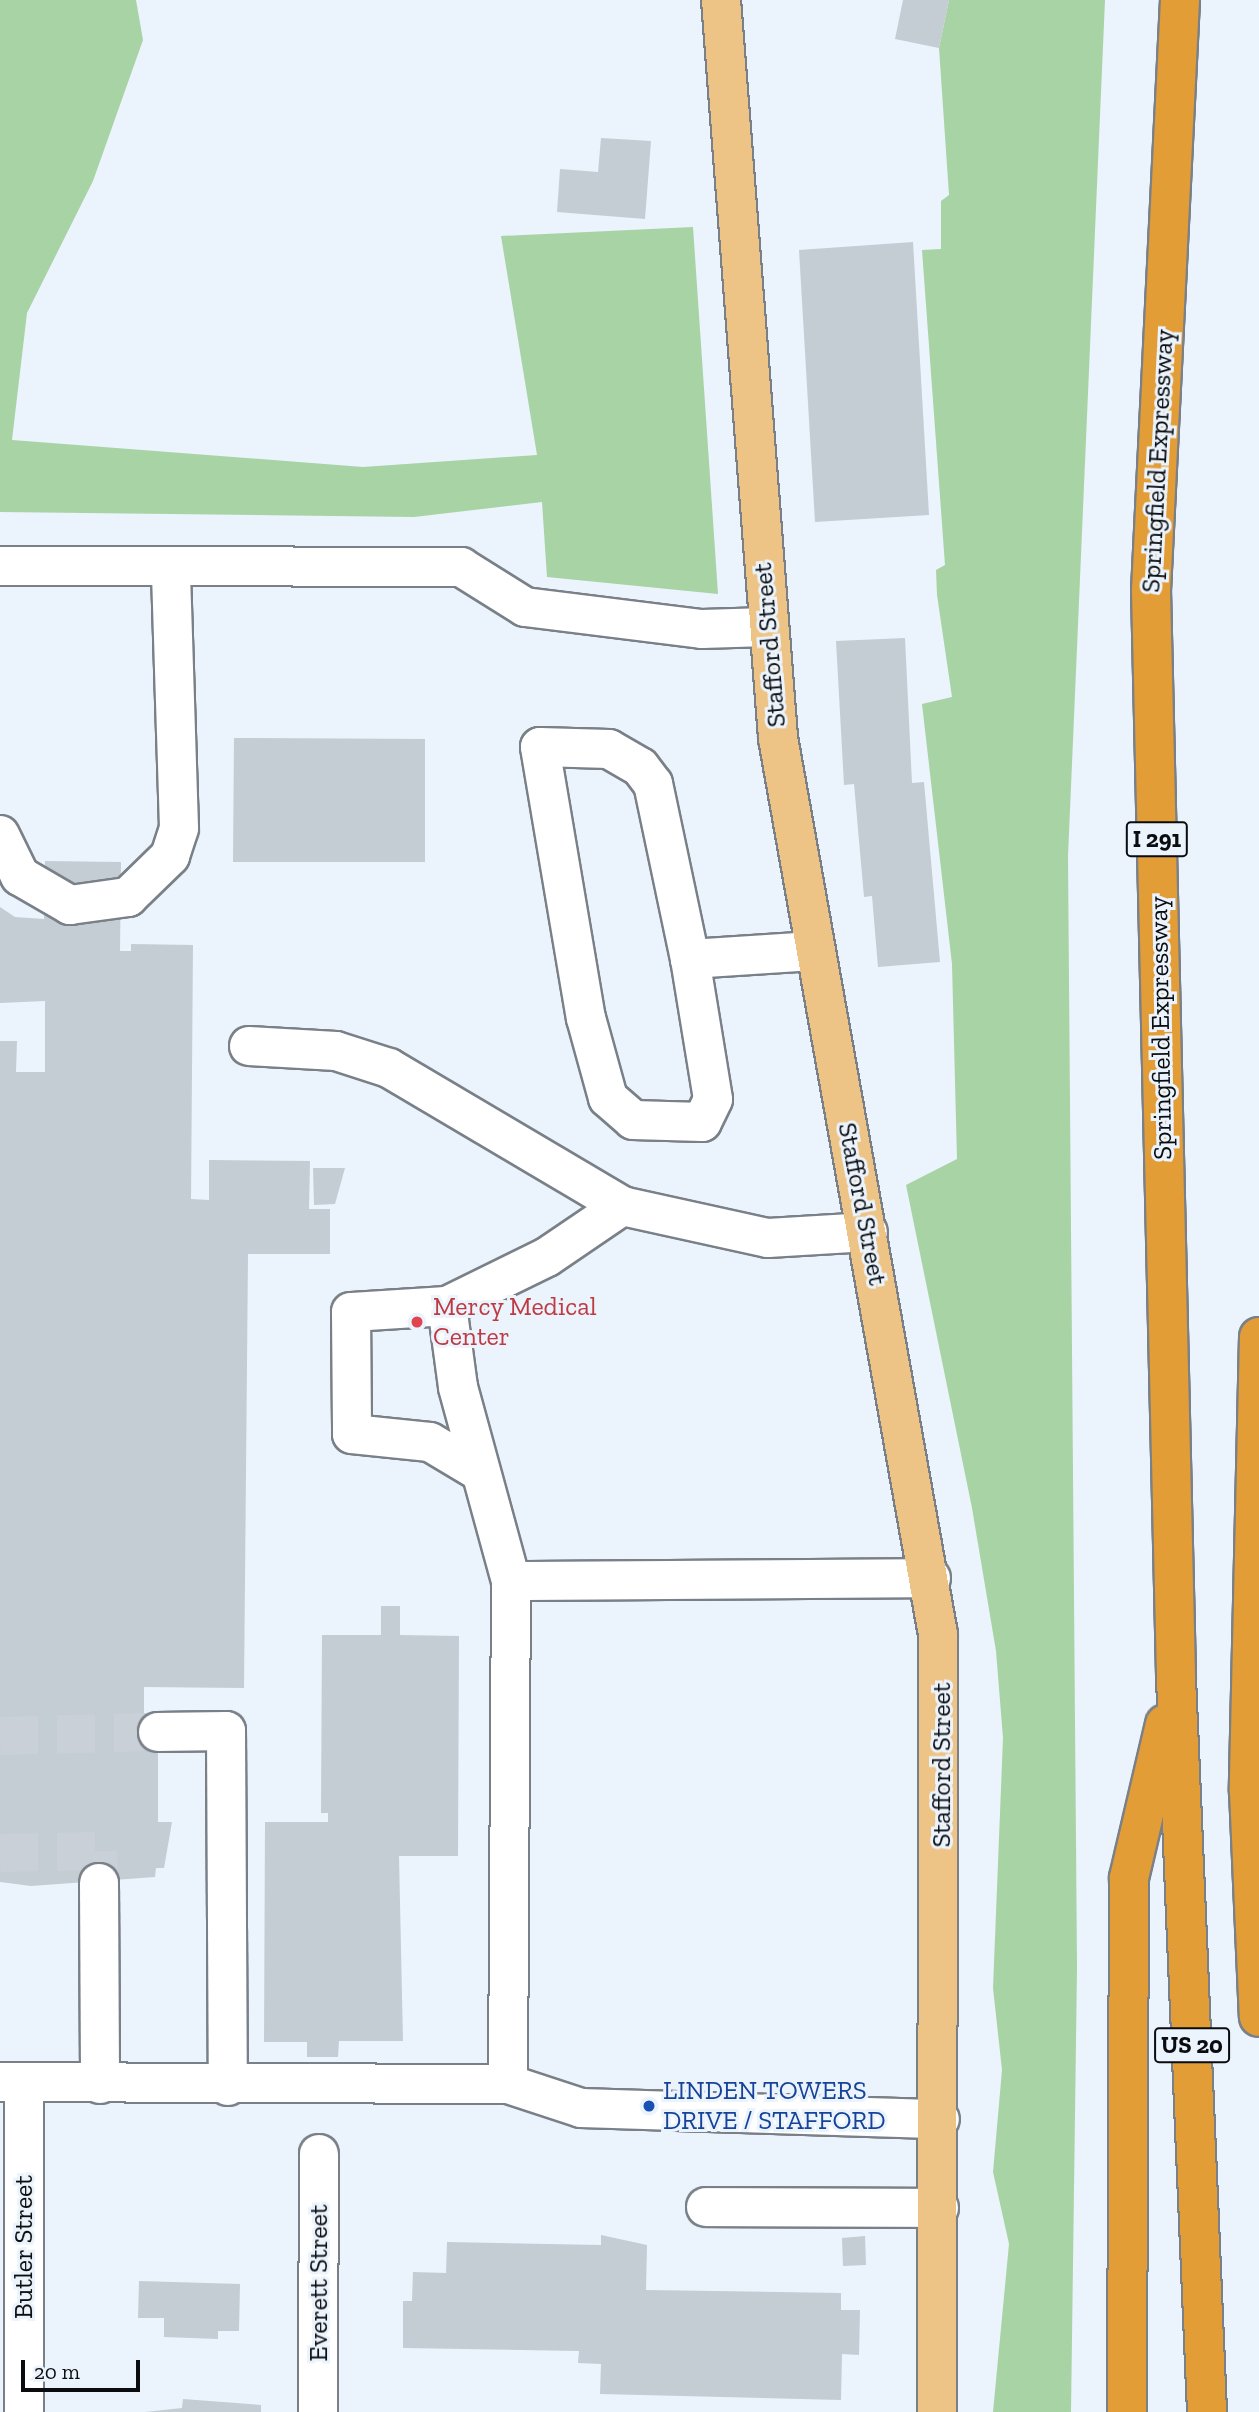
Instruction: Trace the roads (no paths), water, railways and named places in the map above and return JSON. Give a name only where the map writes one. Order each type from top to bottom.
[{"type":"highway","name":"Springfield Expressway","points":[[1176,1678],[1152,590],[1180,0]]},
{"type":"highway","points":[[1259,1337],[1259,1391]]},
{"type":"highway","name":"US 20","points":[[1259,1391],[1249,1791],[1259,2017]]},
{"type":"highway","points":[[1127,2412],[1129,1878],[1176,1678]]},
{"type":"highway","name":"US 20","points":[[1176,1678],[1207,2412]]},
{"type":"main road","name":"Stafford Street","points":[[721,0],[767,627],[778,738],[814,951],[931,1578],[943,1699],[937,2412]]},
{"type":"street","points":[[0,566],[461,567],[525,607],[702,629],[767,627]]},
{"type":"street","points":[[0,835],[20,876],[70,905],[119,900],[152,880],[178,828],[171,567]]},
{"type":"street","points":[[540,747],[609,749],[640,767],[653,784],[690,960],[713,1100],[702,1122],[633,1120],[608,1098],[586,1018],[540,747]]},
{"type":"street","points":[[690,960],[814,951]]},
{"type":"street","points":[[249,1046],[336,1051],[389,1068],[622,1206],[768,1238],[868,1232]]},
{"type":"street","points":[[477,1471],[430,1442],[352,1433],[351,1312],[447,1306],[547,1257],[622,1206]]},
{"type":"street","points":[[447,1306],[477,1471],[511,1581],[508,2084]]},
{"type":"street","points":[[511,1581],[931,1578]]},
{"type":"street","points":[[158,1732],[226,1731],[228,2086]]},
{"type":"street","points":[[99,1883],[100,2084]]},
{"type":"street","points":[[12,2082],[228,2086],[508,2084],[581,2108],[940,2119]]},
{"type":"street","name":"Butler Street","points":[[12,2082],[24,2412]]},
{"type":"street","name":"Everett Street","points":[[318,2412],[319,2154]]},
{"type":"street","points":[[706,2207],[939,2208]]},
{"type":"tunnel","points":[[0,1736],[158,1732]]},
{"type":"tunnel","points":[[0,1853],[98,1851],[99,1883]]},
{"type":"place","name":"Mercy Medical Center","points":[[417,1322]]},
{"type":"place","name":"LINDEN TOWERS DRIVE / STAFFORD","points":[[649,2106]]}]
